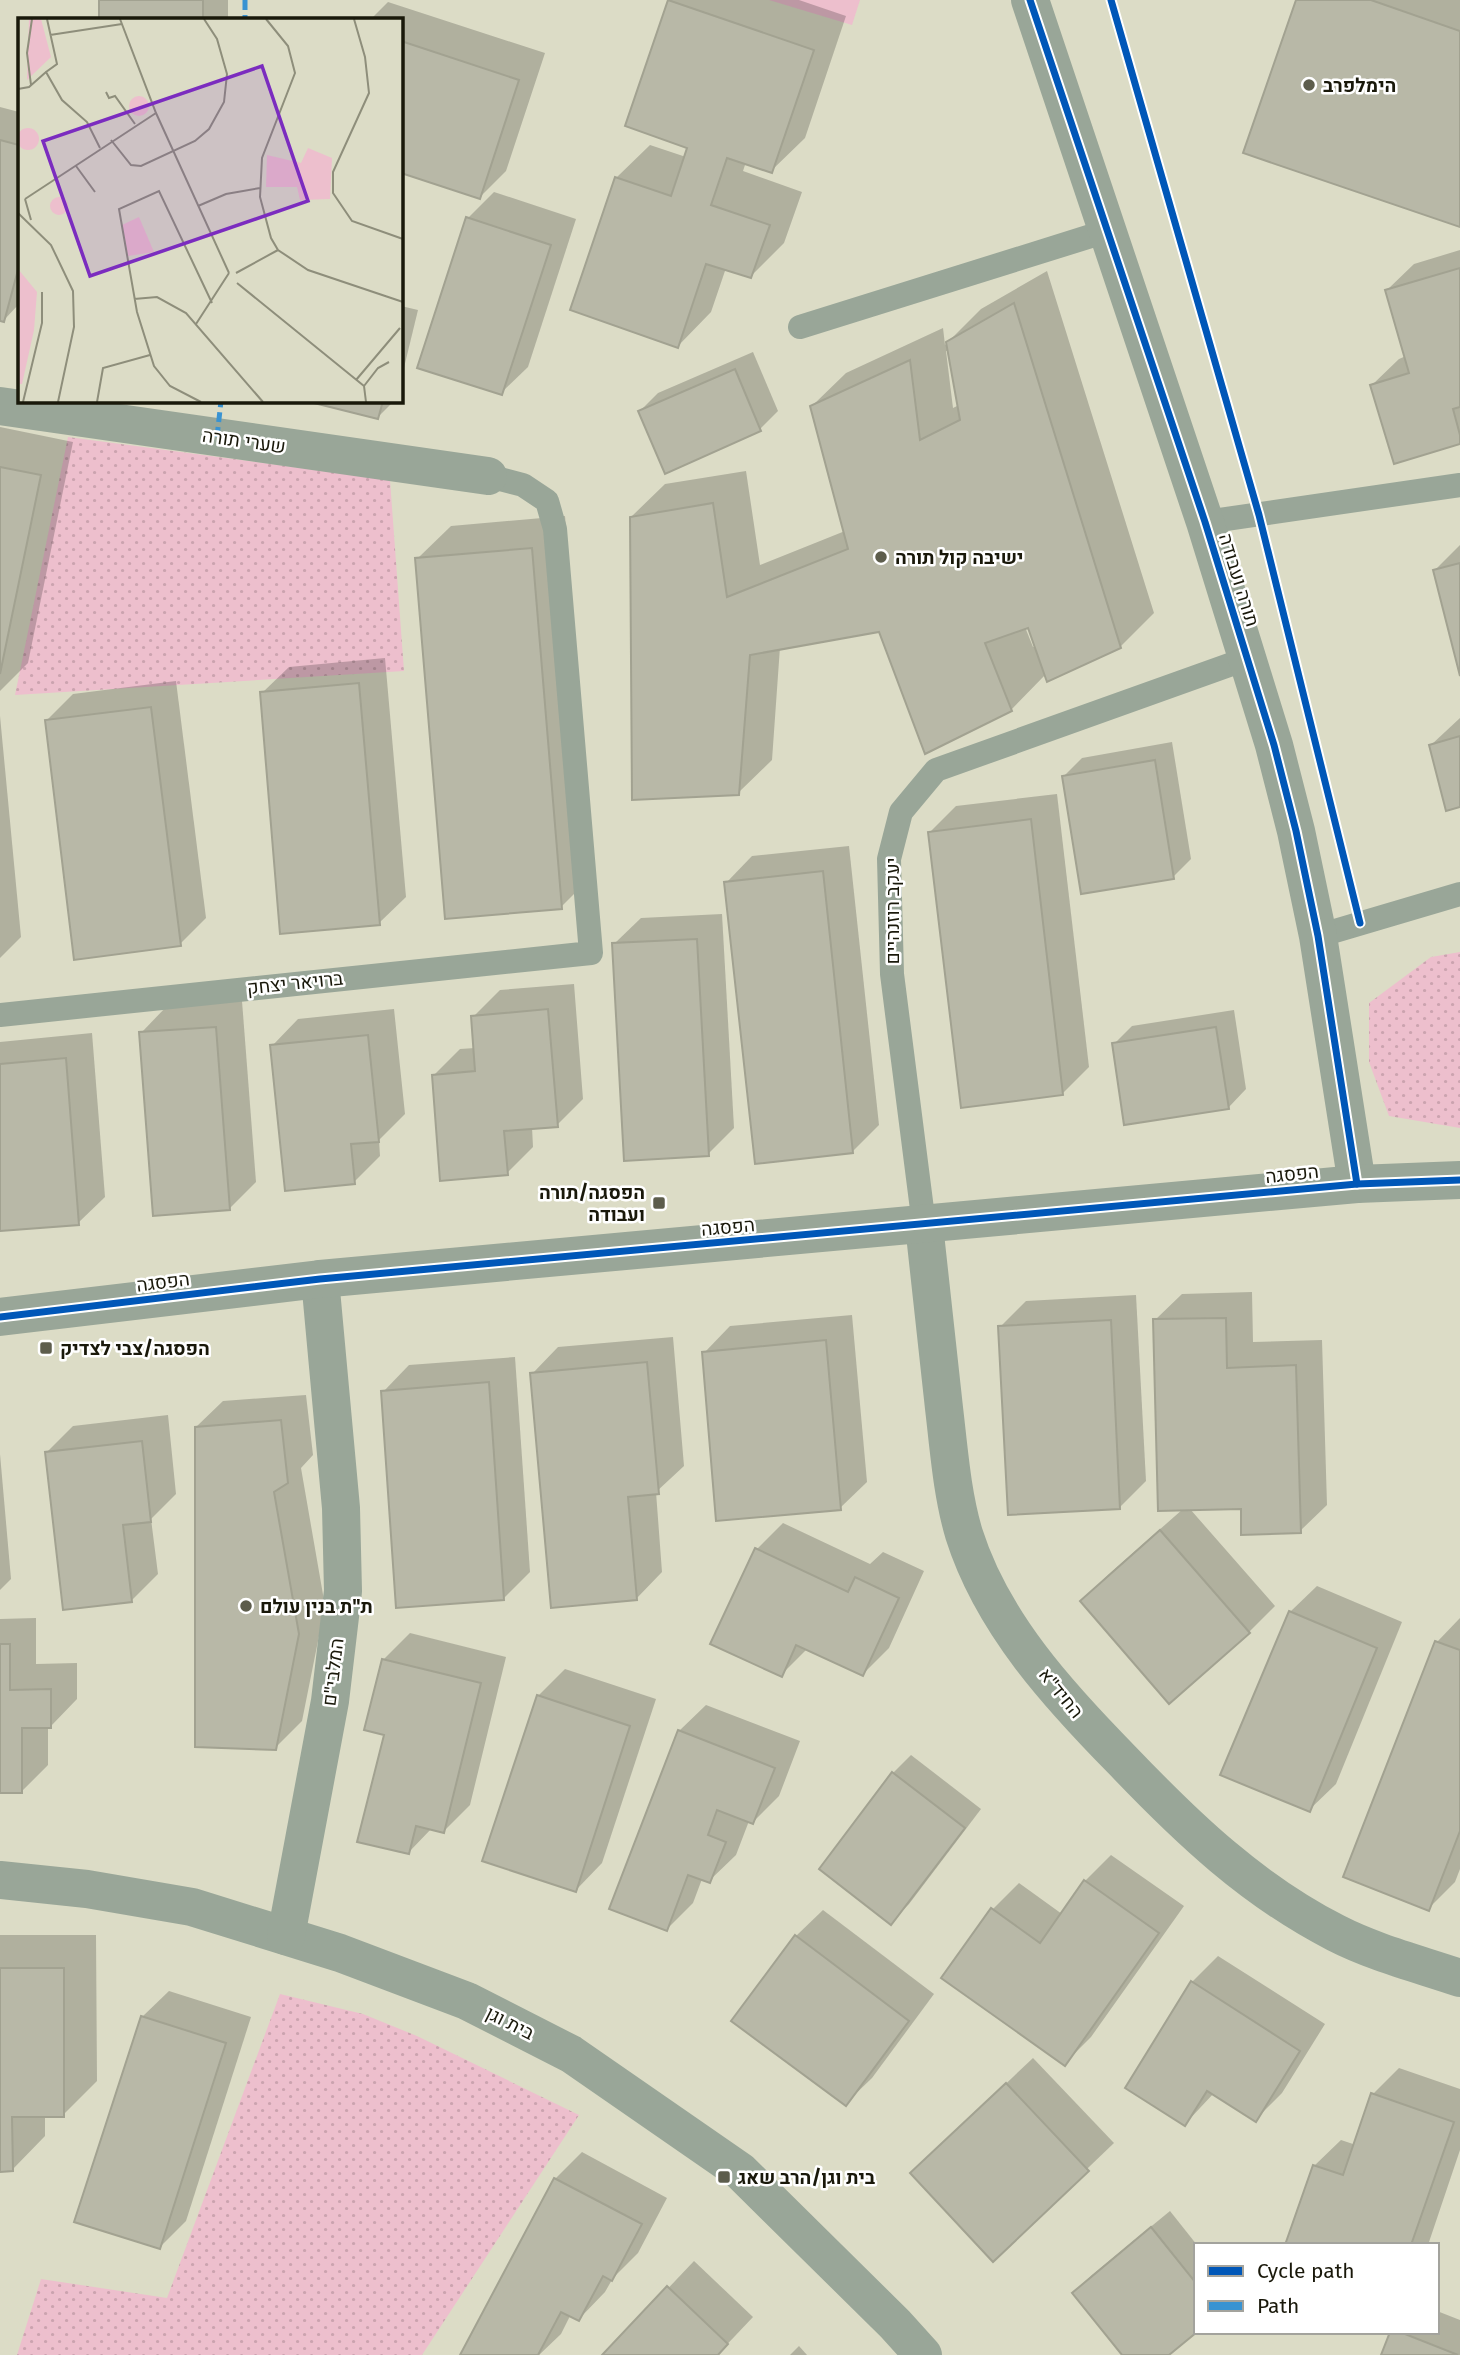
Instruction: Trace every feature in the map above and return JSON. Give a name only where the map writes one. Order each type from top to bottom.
[{"type":"street","name":"תורה ועבודה","points":[[1030,0],[1205,522],[1286,794],[1318,936],[1357,1184]]},
{"type":"street","name":"שערי תורה","points":[[0,406],[488,476]]},
{"type":"street","name":"הפסגה","points":[[0,1317],[320,1279],[1357,1184],[1460,1181]]},
{"type":"street","name":"החיד\"א","points":[[924,1224],[950,1460],[964,1533],[983,1580],[1018,1640],[1072,1709],[1158,1798],[1232,1867],[1279,1900],[1337,1933],[1391,1955],[1460,1978]]},
{"type":"street","name":"המלבי\"ם","points":[[285,1936],[330,1701],[343,1591],[341,1508],[320,1279]]},
{"type":"street","name":"בית וגן","points":[[0,1880],[87,1889],[192,1907],[340,1953],[467,2001],[571,2054],[740,2171],[923,2355]]},
{"type":"lane","points":[[800,327],[1107,231]]},
{"type":"lane","name":"ברויאר יצחק","points":[[0,1015],[591,953],[555,529],[547,501],[523,485],[488,476]]},
{"type":"lane","points":[[1205,522],[1460,485]]},
{"type":"lane","name":"יעקב רוזנהיים","points":[[924,1224],[892,974],[889,859],[901,812],[936,770],[1246,659]]},
{"type":"lane","points":[[1318,936],[1460,894]]},
{"type":"shaded area","points":[[769,0],[860,0],[852,25]]},
{"type":"shaded area","points":[[68,437],[390,480],[404,671],[15,695]]},
{"type":"shaded area","points":[[1460,952],[1460,1128],[1389,1116],[1369,1062],[1369,1003],[1431,957]]},
{"type":"shaded area","points":[[280,1994],[363,2014],[417,2036],[579,2115],[422,2355],[17,2355],[41,2279],[167,2298]]},
{"type":"building","points":[[99,0],[203,0],[203,18],[99,18]]},
{"type":"building","points":[[668,0],[814,50],[772,173],[727,158],[711,205],[770,225],[751,278],[706,264],[678,348],[570,310],[615,177],[671,196],[687,148],[625,126]]},
{"type":"building","points":[[1296,0],[1371,0],[1460,31],[1460,227],[1243,153]]},
{"type":"building","points":[[402,41],[519,80],[480,199],[402,173]]},
{"type":"building","points":[[0,140],[18,145],[18,270],[4,322],[0,321]]},
{"type":"building","points":[[466,217],[551,245],[502,395],[417,368]]},
{"type":"building","points":[[1460,268],[1460,407],[1453,409],[1460,444],[1394,464],[1370,385],[1409,373],[1385,290]]},
{"type":"building","points":[[1014,303],[1121,648],[1047,682],[1028,628],[985,643],[1012,711],[925,754],[879,632],[750,655],[739,795],[632,800],[630,517],[713,503],[727,597],[848,549],[810,406],[910,360],[920,440],[960,420],[946,342]]},
{"type":"building","points":[[735,369],[761,431],[665,474],[638,411]]},
{"type":"building","points":[[310,402],[383,402],[378,419]]},
{"type":"building","points":[[0,467],[41,475],[0,674]]},
{"type":"building","points":[[532,548],[562,909],[445,919],[415,558]]},
{"type":"building","points":[[1460,563],[1460,676],[1433,570]]},
{"type":"building","points":[[359,683],[380,925],[280,934],[260,692]]},
{"type":"building","points":[[151,707],[181,946],[74,960],[45,720]]},
{"type":"building","points":[[1460,736],[1460,807],[1446,811],[1429,745]]},
{"type":"building","points":[[1155,760],[1174,879],[1081,894],[1062,776]]},
{"type":"building","points":[[1031,819],[1063,1095],[961,1108],[928,832]]},
{"type":"building","points":[[823,871],[853,1153],[755,1164],[724,882]]},
{"type":"building","points":[[697,939],[709,1156],[624,1161],[612,943]]},
{"type":"building","points":[[548,1009],[558,1127],[504,1131],[508,1175],[440,1181],[432,1075],[475,1071],[471,1016]]},
{"type":"building","points":[[216,1027],[230,1210],[153,1216],[139,1032]]},
{"type":"building","points":[[1216,1027],[1229,1109],[1124,1125],[1112,1043]]},
{"type":"building","points":[[368,1035],[379,1142],[351,1144],[355,1184],[285,1191],[270,1045]]},
{"type":"building","points":[[66,1058],[79,1225],[0,1231],[0,1064]]},
{"type":"building","points":[[1226,1318],[1227,1368],[1296,1365],[1301,1533],[1241,1535],[1241,1509],[1158,1511],[1153,1319]]},
{"type":"building","points":[[1111,1320],[1120,1509],[1008,1515],[998,1326]]},
{"type":"building","points":[[826,1340],[841,1510],[716,1521],[702,1352]]},
{"type":"building","points":[[647,1362],[659,1494],[628,1497],[637,1600],[551,1608],[530,1373]]},
{"type":"building","points":[[489,1382],[504,1600],[396,1608],[381,1391]]},
{"type":"building","points":[[281,1420],[288,1483],[274,1492],[299,1634],[276,1750],[195,1747],[195,1427]]},
{"type":"building","points":[[142,1441],[151,1522],[123,1525],[132,1602],[63,1610],[45,1452]]},
{"type":"building","points":[[1160,1530],[1250,1633],[1169,1704],[1080,1601]]},
{"type":"building","points":[[755,1548],[848,1592],[855,1577],[899,1598],[863,1676],[796,1645],[782,1677],[710,1644]]},
{"type":"building","points":[[1289,1611],[1377,1648],[1310,1812],[1220,1775]]},
{"type":"building","points":[[1435,1641],[1460,1650],[1460,1831],[1429,1911],[1343,1877]]},
{"type":"building","points":[[0,1644],[10,1644],[10,1690],[51,1689],[51,1728],[22,1728],[22,1793],[0,1793]]},
{"type":"building","points":[[382,1659],[481,1683],[444,1833],[416,1826],[409,1854],[357,1842],[384,1735],[364,1730]]},
{"type":"building","points":[[537,1695],[630,1726],[576,1892],[482,1861]]},
{"type":"building","points":[[678,1730],[775,1768],[753,1824],[717,1810],[708,1835],[726,1842],[710,1883],[688,1875],[667,1931],[609,1909]]},
{"type":"building","points":[[892,1772],[965,1828],[891,1925],[819,1869]]},
{"type":"building","points":[[1084,1880],[1159,1933],[1065,2066],[941,1978],[991,1908],[1040,1943]]},
{"type":"building","points":[[795,1935],[909,2021],[846,2106],[731,2021]]},
{"type":"building","points":[[0,1968],[64,1968],[64,2117],[12,2117],[13,2171],[0,2172]]},
{"type":"building","points":[[1191,1981],[1300,2051],[1256,2122],[1207,2091],[1185,2126],[1125,2088]]},
{"type":"building","points":[[141,2016],[226,2043],[160,2249],[74,2222]]},
{"type":"building","points":[[1006,2083],[1089,2171],[993,2262],[910,2173]]},
{"type":"building","points":[[1371,2093],[1454,2122],[1412,2243],[1286,2243],[1313,2165],[1343,2175]]},
{"type":"building","points":[[554,2178],[642,2224],[612,2281],[603,2276],[579,2321],[561,2312],[538,2355],[460,2355]]},
{"type":"building","points":[[1151,2227],[1194,2281],[1195,2334],[1169,2355],[1122,2355],[1072,2293]]},
{"type":"building","points":[[667,2286],[728,2344],[718,2355],[602,2355]]},
{"type":"building","points":[[1389,2334],[1405,2334],[1458,2355],[1381,2355]]},
{"type":"marked path","points":[[245,0],[245,18]]},
{"type":"marked path","points":[[217,437],[221,402]]},
{"type":"cycle path","points":[[1030,0],[1205,522],[1274,745],[1296,831],[1318,936],[1357,1184]]},
{"type":"cycle path","points":[[1111,0],[1259,515],[1360,923]]},
{"type":"cycle path","points":[[0,1317],[320,1279],[1357,1184],[1460,1180]]},
{"type":"place","name":"הימלפרב","points":[[1309,85]]},
{"type":"place","name":"ישיבה קול תורה","points":[[881,557]]},
{"type":"place","name":"הפסגה/תורה ועבודה","points":[[659,1203]]},
{"type":"place","name":"הפסגה/צבי לצדיק","points":[[46,1348]]},
{"type":"place","name":"ת\"ת בנין עולם","points":[[246,1606]]},
{"type":"place","name":"בית וגן/הרב שאג","points":[[724,2177]]}]
